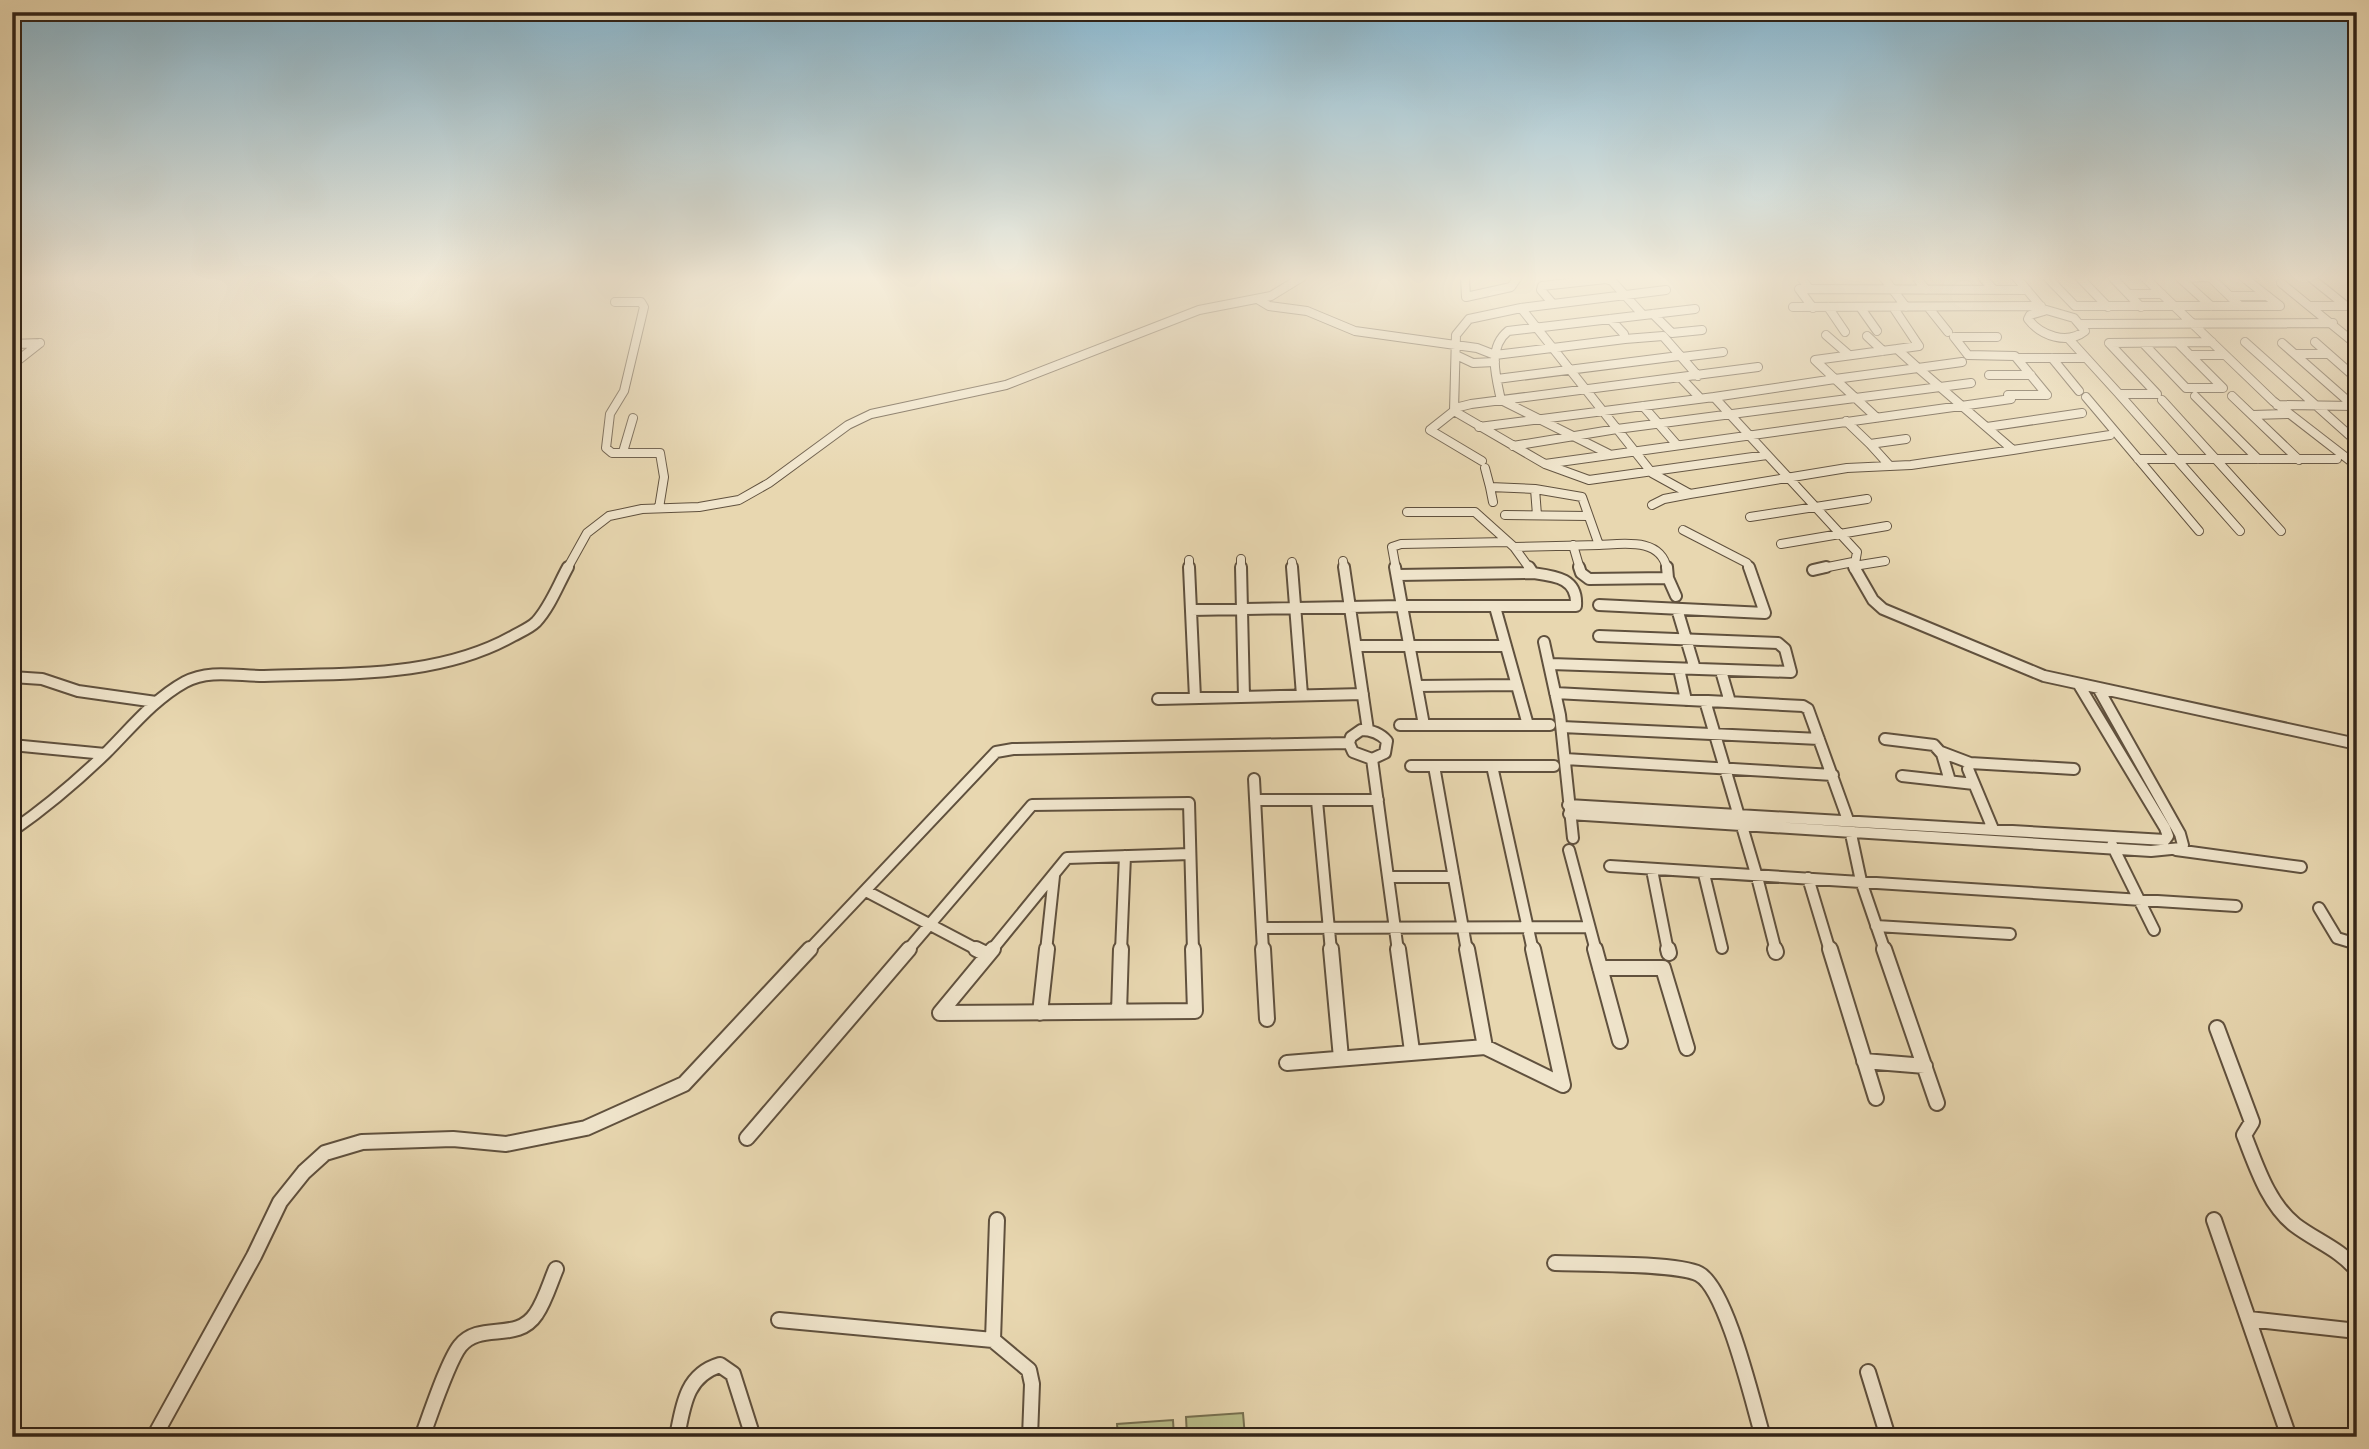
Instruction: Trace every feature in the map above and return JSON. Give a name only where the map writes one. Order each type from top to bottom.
[{"type":"street","points":[[12,365],[38,345]]},
{"type":"street","points":[[633,345],[624,391],[610,414],[606,448],[609,452],[660,453],[664,477],[659,509]]},
{"type":"street","points":[[12,831],[36,814],[105,754],[156,702],[176,687],[205,674],[252,676],[383,672],[447,662],[488,650],[534,624],[545,610],[571,560],[594,525],[620,513],[730,502],[749,495],[848,425],[877,412],[1006,385],[1110,345]]},
{"type":"street","points":[[1424,345],[1456,351],[1480,348],[1495,358]]},
{"type":"street","points":[[1454,411],[1456,345]]},
{"type":"street","points":[[1500,345],[1495,358],[1501,400]]},
{"type":"street","points":[[1549,345],[1652,473],[1690,494]]},
{"type":"street","points":[[1456,351],[1473,363],[1579,345]]},
{"type":"street","points":[[1670,345],[1698,376]]},
{"type":"street","points":[[1837,345],[1849,355]]},
{"type":"street","points":[[1876,345],[1883,351]]},
{"type":"street","points":[[1877,418],[1815,360],[1918,345]]},
{"type":"street","points":[[1960,345],[1968,355],[2086,358]]},
{"type":"street","points":[[2074,345],[2239,531]]},
{"type":"street","points":[[2111,345],[2157,394],[2119,394]]},
{"type":"street","points":[[2145,345],[2186,388],[2223,388],[2180,345]]},
{"type":"street","points":[[2138,458],[2337,459],[2214,345]]},
{"type":"street","points":[[2248,345],[2357,442]]},
{"type":"street","points":[[2284,345],[2355,407]]},
{"type":"street","points":[[2318,345],[2357,379]]},
{"type":"street","points":[[1897,349],[2013,450]]},
{"type":"street","points":[[1497,379],[1723,352]]},
{"type":"street","points":[[2295,354],[2328,354]]},
{"type":"street","points":[[2190,355],[2224,355]]},
{"type":"street","points":[[1545,464],[2010,397],[2047,395],[2017,358]]},
{"type":"street","points":[[2052,358],[2199,531]]},
{"type":"street","points":[[1479,426],[1714,397],[1962,362]]},
{"type":"street","points":[[1493,502],[1484,465],[1430,430],[1465,405],[1758,367]]},
{"type":"street","points":[[1989,375],[2031,375]]},
{"type":"street","points":[[1681,378],[1699,398]]},
{"type":"street","points":[[1513,446],[1617,429],[1971,383]]},
{"type":"street","points":[[2195,396],[2258,459]]},
{"type":"street","points":[[2232,396],[2298,460]]},
{"type":"street","points":[[1714,397],[1857,552],[1854,564],[1874,600],[1883,609],[2014,665],[2079,685],[2357,744]]},
{"type":"street","points":[[1501,400],[1609,454]]},
{"type":"street","points":[[2162,400],[2281,531]]},
{"type":"street","points":[[2277,405],[2355,407]]},
{"type":"street","points":[[1643,406],[1676,445]]},
{"type":"street","points":[[1454,411],[1545,464],[1589,480],[1652,473],[1767,454]]},
{"type":"street","points":[[1987,427],[2082,413]]},
{"type":"street","points":[[2252,415],[2287,414]]},
{"type":"street","points":[[623,453],[633,418]]},
{"type":"street","points":[[1846,421],[1889,465]]},
{"type":"street","points":[[1652,505],[1664,499],[1690,494],[1847,468],[1911,465],[2110,435]]},
{"type":"street","points":[[2314,437],[2357,466]]},
{"type":"street","points":[[1870,444],[1906,439]]},
{"type":"street","points":[[1490,487],[1535,489],[1582,497],[1599,545]]},
{"type":"street","points":[[1535,489],[1537,515]]},
{"type":"street","points":[[1750,517],[1867,499]]},
{"type":"street","points":[[1407,512],[1475,512],[1511,545],[1534,573]]},
{"type":"street","points":[[1505,515],[1588,516]]},
{"type":"street","points":[[1781,544],[1887,526]]},
{"type":"street","points":[[1599,605],[1765,613],[1747,563],[1683,530]]},
{"type":"street","points":[[1424,725],[1392,547],[1401,544],[1648,544],[1658,550],[1676,596]]},
{"type":"street","points":[[1573,545],[1581,573],[1589,579],[1668,578]]},
{"type":"street","points":[[1241,559],[1244,697]]},
{"type":"street","points":[[1189,560],[1195,698]]},
{"type":"street","points":[[1343,561],[1352,607],[1368,730]]},
{"type":"street","points":[[1812,570],[1885,561]]},
{"type":"street","points":[[1292,562],[1302,695]]},
{"type":"street","points":[[1191,610],[1576,606],[1573,584],[1564,577],[1534,573],[1398,575]]},
{"type":"street","points":[[1495,607],[1528,725]]},
{"type":"street","points":[[1677,609],[1695,669]]},
{"type":"street","points":[[1551,663],[1788,674],[1791,672],[1785,649],[1778,643],[1599,636]]},
{"type":"street","points":[[1544,642],[1551,663],[1562,727],[1571,844],[1589,927],[1620,1041]]},
{"type":"street","points":[[1357,646],[1506,646]]},
{"type":"street","points":[[1679,669],[1686,700]]},
{"type":"street","points":[[1721,671],[1730,702]]},
{"type":"street","points":[[12,677],[42,679],[78,691],[156,702]]},
{"type":"street","points":[[1417,686],[1516,685]]},
{"type":"street","points":[[2079,685],[2165,828],[2168,836],[2165,840]]},
{"type":"street","points":[[2098,688],[2180,834],[2183,845],[2177,850]]},
{"type":"street","points":[[1555,693],[1803,706],[1809,711],[1849,826],[1861,881],[1937,1103]]},
{"type":"street","points":[[1158,699],[1363,694]]},
{"type":"street","points":[[1705,701],[1757,877],[1776,952]]},
{"type":"street","points":[[1400,725],[1550,725]]},
{"type":"street","points":[[1562,727],[1819,739]]},
{"type":"street","points":[[1368,730],[1376,732],[1387,741],[1385,753],[1372,758],[1353,752],[1349,743],[1355,733],[1368,730]]},
{"type":"street","points":[[1885,739],[1926,742],[1941,752],[1970,763],[2074,769]]},
{"type":"street","points":[[154,1437],[247,1268],[280,1202],[304,1172],[325,1153],[362,1142],[453,1139],[506,1144],[541,1138],[586,1128],[684,1084],[996,752],[1013,749],[1349,743]]},
{"type":"street","points":[[12,744],[105,754]]},
{"type":"street","points":[[1941,752],[1950,781]]},
{"type":"street","points":[[1372,758],[1412,1051]]},
{"type":"street","points":[[1565,759],[1833,775]]},
{"type":"street","points":[[1970,763],[1968,769],[1993,829]]},
{"type":"street","points":[[1411,766],[1554,766]]},
{"type":"street","points":[[1434,766],[1485,1047]]},
{"type":"street","points":[[1287,1063],[1485,1047],[1563,1085],[1492,766]]},
{"type":"street","points":[[1902,776],[1974,784]]},
{"type":"street","points":[[1254,779],[1267,1020]]},
{"type":"street","points":[[2138,785],[2153,787]]},
{"type":"street","points":[[1255,800],[1378,800]]},
{"type":"street","points":[[1317,801],[1341,1058]]},
{"type":"street","points":[[747,1138],[1032,805],[1189,803],[1195,1012],[940,1013],[1067,858],[1190,854]]},
{"type":"street","points":[[1568,810],[1849,826],[2115,849],[2177,850],[2301,867]]},
{"type":"street","points":[[1849,826],[1993,829],[2165,840],[2177,850]]},
{"type":"street","points":[[2108,836],[2154,930]]},
{"type":"street","points":[[1119,1012],[1125,856]]},
{"type":"street","points":[[1610,866],[1704,874],[2136,897],[2236,906]]},
{"type":"street","points":[[1652,870],[1669,953]]},
{"type":"street","points":[[1040,1013],[1054,874]]},
{"type":"street","points":[[1704,874],[1722,948]]},
{"type":"street","points":[[1388,877],[1454,877]]},
{"type":"street","points":[[1808,878],[1876,1098]]},
{"type":"street","points":[[866,891],[988,955]]},
{"type":"street","points":[[2319,908],[2337,937],[2357,944]]},
{"type":"street","points":[[1876,926],[2010,934]]},
{"type":"street","points":[[1262,928],[1589,927]]},
{"type":"street","points":[[1600,968],[1663,968],[1687,1048]]},
{"type":"street","points":[[2217,1028],[2252,1122],[2244,1135],[2279,1208],[2295,1225],[2343,1253],[2357,1270]]},
{"type":"street","points":[[1864,1061],[1925,1066]]},
{"type":"street","points":[[993,1340],[997,1220]]},
{"type":"street","points":[[2214,1220],[2289,1437]]},
{"type":"street","points":[[1555,1263],[1679,1269],[1692,1271],[1704,1278],[1724,1309],[1763,1437]]},
{"type":"street","points":[[422,1437],[459,1347],[475,1334],[512,1332],[522,1328],[536,1315],[556,1269]]},
{"type":"street","points":[[2249,1319],[2357,1331]]},
{"type":"street","points":[[779,1320],[993,1340],[1029,1370],[1032,1384],[1030,1437]]},
{"type":"street","points":[[677,1437],[688,1387],[701,1371],[720,1366],[733,1374],[753,1437]]},
{"type":"street","points":[[1868,1373],[1888,1437]]},
{"type":"green space","points":[[1243,1413],[1245,1437],[1187,1437],[1186,1417]]},
{"type":"green space","points":[[1173,1420],[1174,1437],[1118,1437],[1117,1424]]}]
